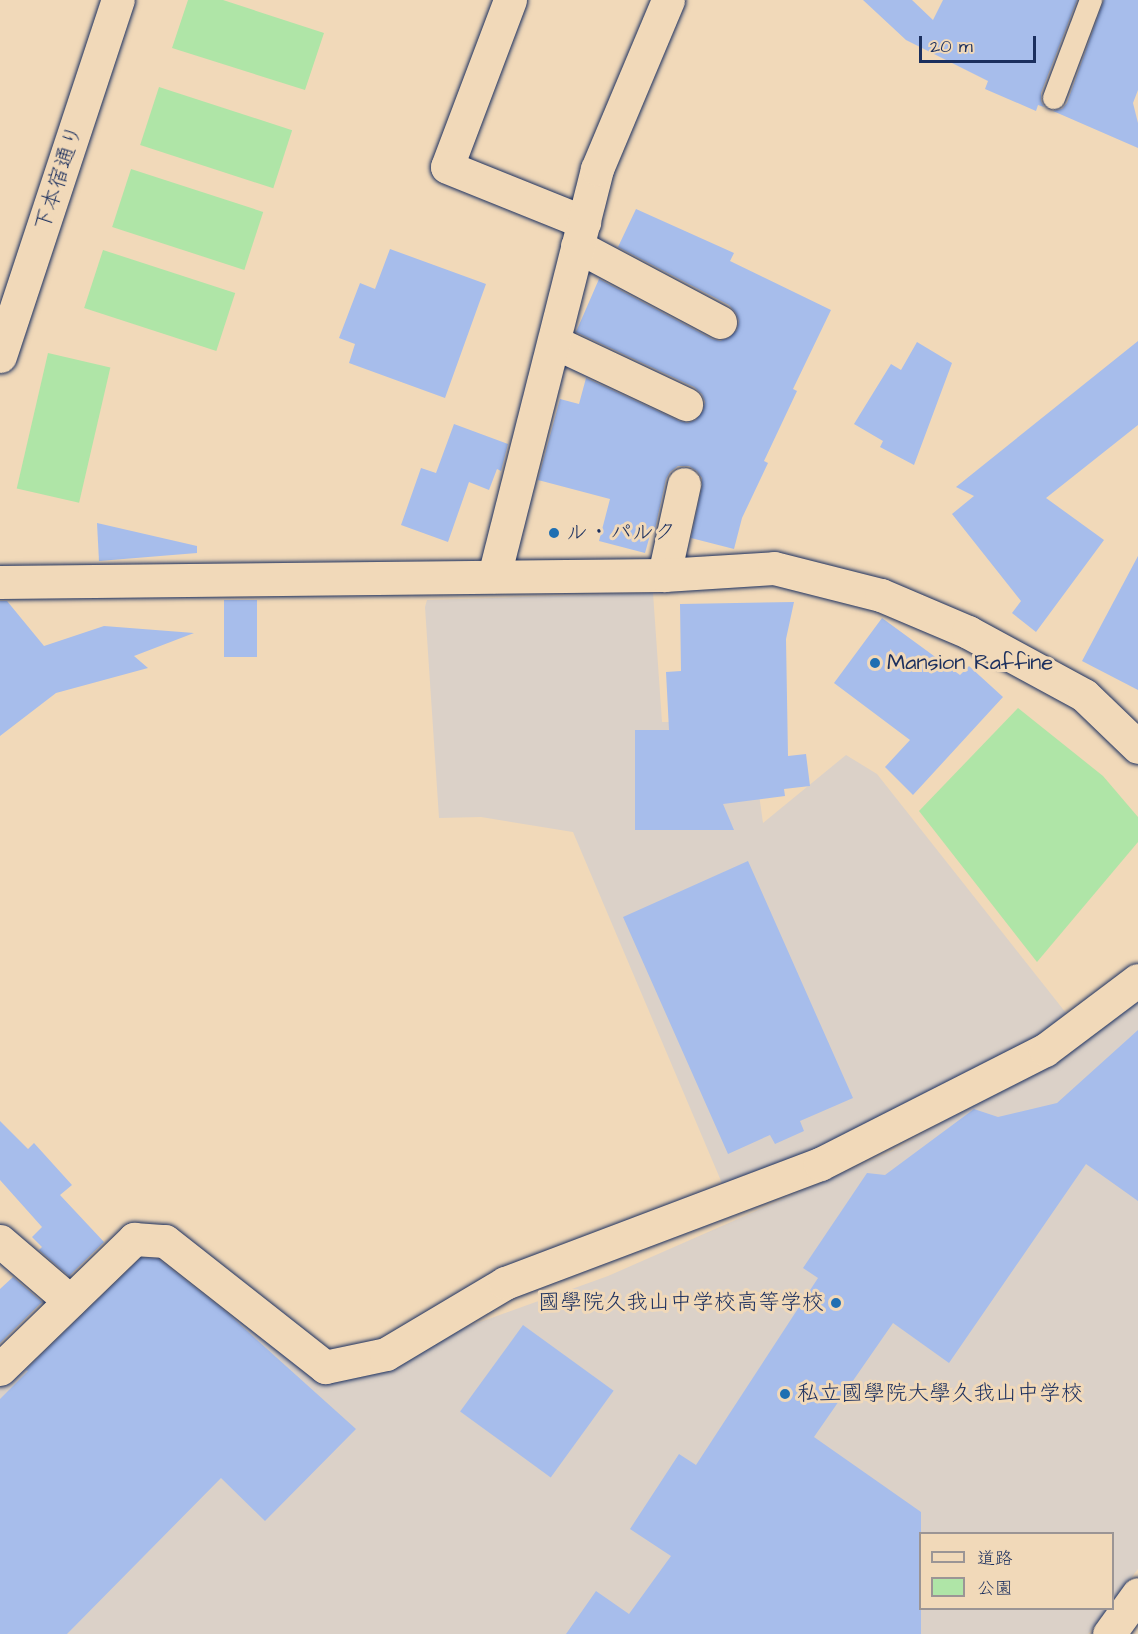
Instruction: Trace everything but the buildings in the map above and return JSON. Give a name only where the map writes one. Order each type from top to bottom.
[{"type":"street","name":"下本宿通り","points":[[0,356],[118,0]]},
{"type":"street","points":[[510,0],[447,167],[581,234],[720,322]]},
{"type":"street","points":[[494,576],[597,169],[668,0]]},
{"type":"street","points":[[554,342],[686,404]]},
{"type":"street","points":[[664,574],[684,484]]},
{"type":"street","points":[[0,582],[664,574],[774,568],[881,595],[968,632],[1084,695],[1138,747]]},
{"type":"street","points":[[0,1369],[134,1239],[165,1241],[325,1367],[386,1354],[505,1283],[831,1159],[1045,1050],[1138,980]]},
{"type":"street","points":[[0,1241],[70,1301]]},
{"type":"street","points":[[1109,1634],[1138,1594]]},
{"type":"lane","points":[[1054,98],[1091,0]]},
{"type":"shaded area","points":[[653,593],[662,722],[749,722],[763,823],[846,755],[877,774],[1070,1018],[880,1129],[727,1195],[573,832],[481,817],[439,818],[425,607],[427,600]]},
{"type":"shaded area","name":"國學院久我山中学校高等学校","points":[[1138,999],[1138,1569],[1114,1601],[1114,1532],[919,1532],[919,1610],[1107,1610],[1088,1634],[0,1634],[0,1387],[146,1247],[320,1381],[388,1371],[458,1330],[608,1276],[893,1151],[1078,1042]]},
{"type":"green space","points":[[188,0],[223,0],[324,33],[305,90],[172,48]]},
{"type":"green space","points":[[159,87],[292,130],[273,188],[140,145]]},
{"type":"green space","points":[[131,169],[263,212],[244,270],[112,227]]},
{"type":"green space","points":[[103,250],[235,293],[216,351],[84,308]]},
{"type":"green space","points":[[48,353],[110,367],[79,503],[17,488]]},
{"type":"green space","points":[[1018,708],[1103,776],[1138,817],[1138,842],[1037,962],[919,811]]},
{"type":"place","name":"ル・パルク","points":[[554,533]]},
{"type":"place","name":"Mansion Raffine","points":[[875,663]]},
{"type":"place","name":"國學院久我山中学校高等学校","points":[[836,1303]]},
{"type":"place","name":"私立國學院大學久我山中学校","points":[[785,1394]]}]
